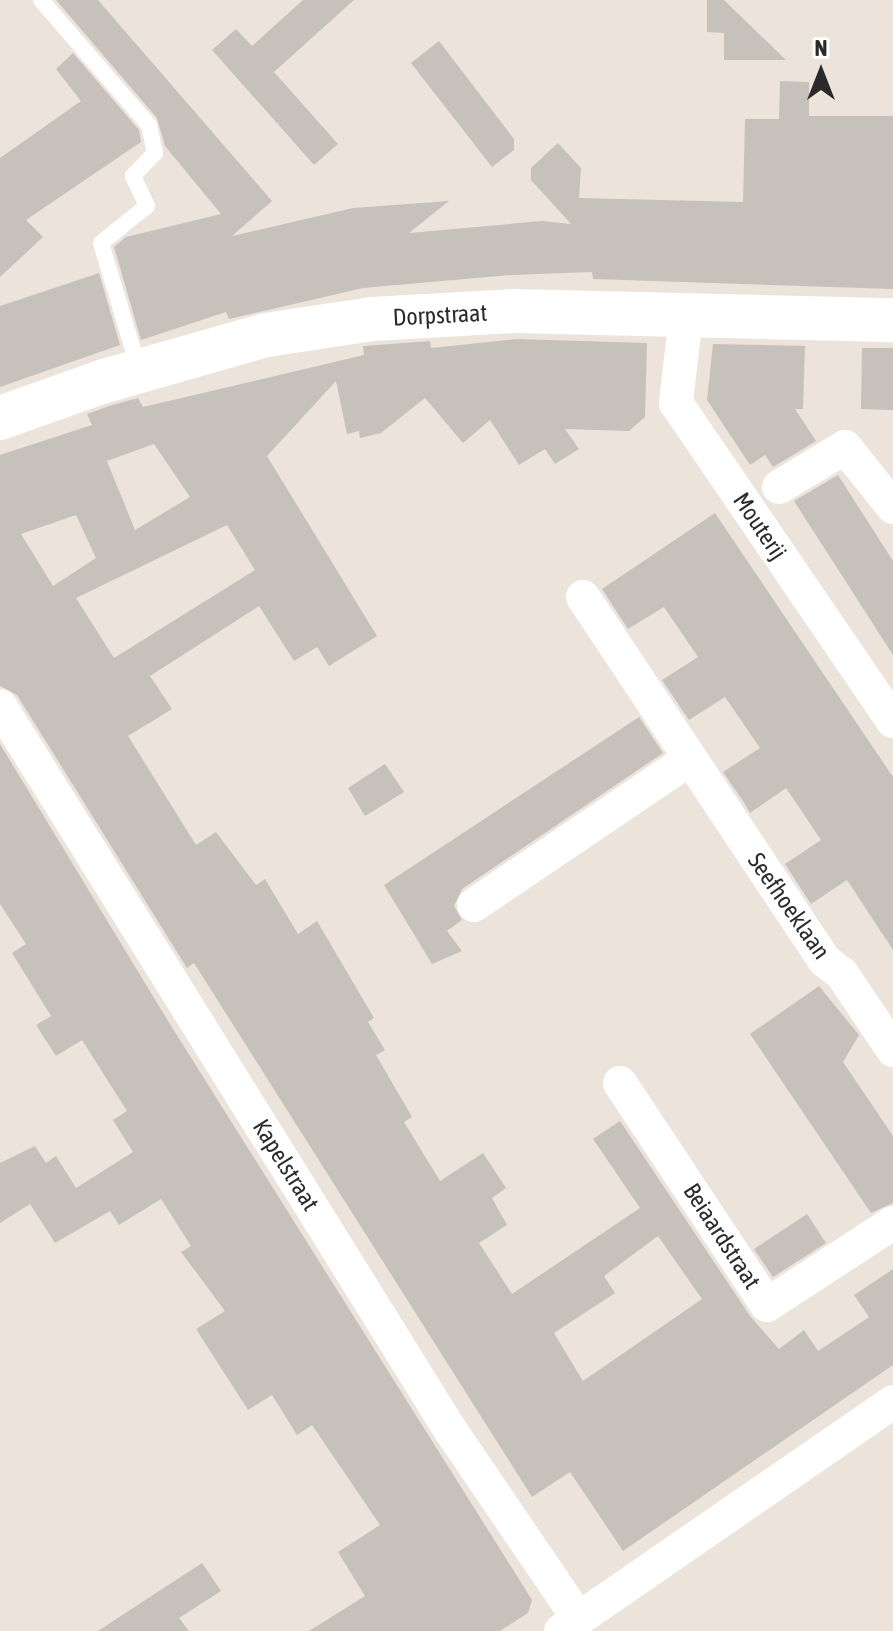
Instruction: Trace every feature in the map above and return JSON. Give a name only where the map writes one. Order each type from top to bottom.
[{"type":"street","name":"Dorpstraat","points":[[0,418],[140,371],[266,335],[441,312],[893,320]]},
{"type":"street","name":"Mouterij","points":[[686,316],[676,403],[893,721]]},
{"type":"street","points":[[779,487],[845,447],[893,507]]},
{"type":"street","name":"Seefhoeklaan","points":[[583,597],[688,760],[824,960],[842,974],[893,1050]]},
{"type":"street","name":"Kapelstraat","points":[[0,706],[570,1625]]},
{"type":"street","points":[[474,905],[688,760]]},
{"type":"street","name":"Beiaardstraat","points":[[620,1083],[767,1305],[893,1223]]},
{"type":"street","points":[[570,1625],[893,1402]]},
{"type":"lane","points":[[41,0],[149,125],[155,153],[133,176],[147,206],[101,243],[140,371]]},
{"type":"building","points":[[56,0],[98,0],[272,201],[232,236],[353,208],[449,201],[409,233],[542,221],[571,224],[531,180],[531,168],[558,143],[581,168],[579,198],[743,202],[745,119],[779,119],[780,81],[809,82],[809,116],[893,116],[893,289],[593,279],[592,272],[511,275],[363,288],[229,319],[226,312],[141,340],[114,247],[126,237],[221,214],[165,146],[157,118]]},
{"type":"building","points":[[303,0],[354,0],[274,72],[338,144],[314,165],[212,50],[236,29],[252,46]]},
{"type":"building","points":[[707,0],[724,0],[786,60],[724,60],[724,33],[707,32]]},
{"type":"building","points":[[439,41],[514,139],[514,150],[492,167],[411,63]]},
{"type":"building","points":[[73,53],[139,130],[141,142],[26,220],[43,237],[0,277],[0,158],[81,101],[56,69]]},
{"type":"building","points":[[99,273],[120,345],[0,387],[0,306]]},
{"type":"building","points":[[517,339],[647,343],[645,417],[629,431],[565,429],[579,449],[555,464],[545,449],[519,465],[490,420],[463,443],[425,398],[381,433],[360,438],[359,431],[347,434],[336,381],[267,456],[377,636],[329,666],[317,647],[294,661],[259,606],[150,676],[172,709],[128,736],[196,845],[216,832],[256,885],[265,879],[298,934],[317,921],[374,1018],[368,1022],[385,1050],[376,1055],[412,1117],[404,1122],[440,1181],[483,1153],[506,1188],[492,1198],[507,1225],[479,1243],[512,1294],[640,1208],[593,1139],[620,1121],[750,1316],[779,1349],[804,1330],[818,1351],[869,1317],[854,1295],[893,1269],[893,1365],[623,1551],[570,1472],[532,1497],[194,963],[187,968],[17,695],[0,686],[0,455],[92,425],[87,414],[138,398],[143,407],[364,355],[363,346],[430,341],[431,348]],"holes":[[[154,444],[190,497],[135,530],[107,461]],[[76,515],[96,558],[53,586],[21,534]],[[227,525],[255,570],[114,658],[76,598]],[[658,1236],[702,1299],[583,1381],[554,1333],[615,1293],[604,1276]]]},
{"type":"building","points":[[713,344],[805,346],[803,409],[795,409],[816,441],[773,467],[765,455],[750,465],[707,400]]},
{"type":"building","points":[[862,348],[893,348],[893,410],[861,409]]},
{"type":"building","points":[[838,475],[893,561],[893,655],[794,501]]},
{"type":"building","points":[[715,513],[893,777],[893,950],[847,880],[811,904],[785,864],[821,840],[786,788],[750,813],[723,772],[760,748],[725,697],[689,720],[662,680],[698,657],[664,607],[628,629],[602,589]]},
{"type":"building","points":[[639,717],[663,753],[462,889],[454,906],[462,920],[447,931],[462,951],[432,964],[384,885]]},
{"type":"building","points":[[0,744],[168,1021],[532,1600],[528,1613],[500,1631],[309,1631],[365,1596],[338,1552],[380,1525],[312,1425],[297,1435],[272,1395],[248,1410],[196,1329],[225,1311],[181,1252],[191,1246],[161,1199],[119,1225],[110,1211],[55,1243],[30,1204],[0,1223],[0,1163],[35,1146],[46,1163],[56,1156],[76,1188],[133,1152],[113,1120],[127,1111],[82,1040],[56,1056],[36,1025],[51,1016],[12,953],[26,944],[0,904]]},
{"type":"building","points":[[385,764],[404,792],[365,816],[348,788]]},
{"type":"building","points":[[819,986],[859,1035],[843,1062],[893,1136],[893,1203],[871,1213],[750,1034]]},
{"type":"building","points":[[807,1214],[826,1243],[773,1277],[754,1249]]},
{"type":"building","points":[[202,1563],[221,1591],[179,1618],[189,1631],[98,1631]]}]
